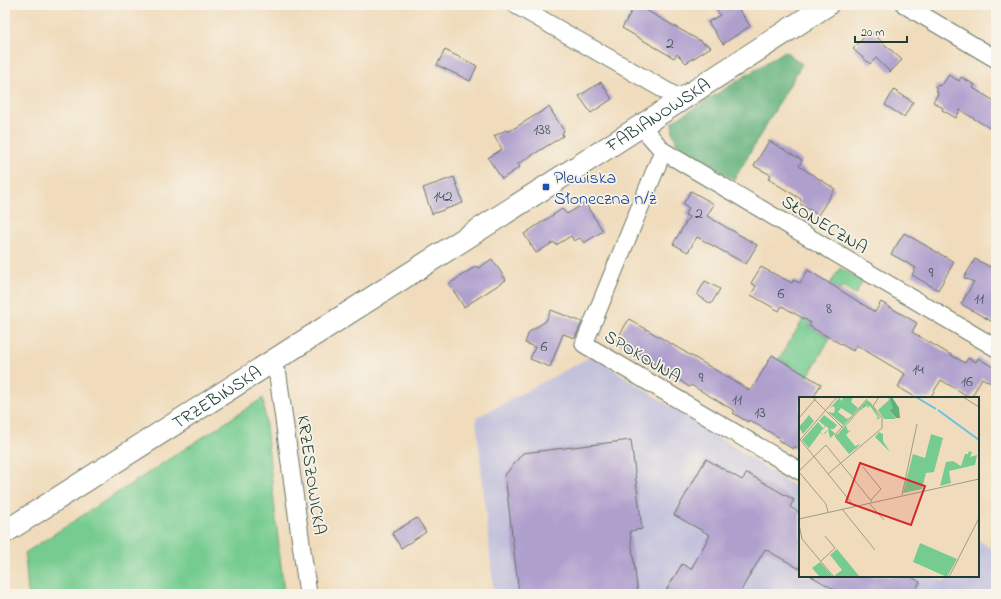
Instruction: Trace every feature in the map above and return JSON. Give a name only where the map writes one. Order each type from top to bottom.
[{"type":"street","points":[[516,5],[682,100]]},
{"type":"street","name":"FABIANOWSKA","points":[[427,263],[682,100],[827,5]]},
{"type":"street","points":[[905,5],[996,59]]},
{"type":"street","name":"SŁONECZNA","points":[[641,126],[663,151],[996,348]]},
{"type":"street","name":"SPOKOJNA","points":[[663,151],[584,344],[799,470]]},
{"type":"street","name":"TRZEBIŃSKA","points":[[5,532],[427,263]]},
{"type":"street","name":"KRZESZOWICKA","points":[[271,363],[278,376],[308,594]]},
{"type":"shaded area","points":[[592,356],[799,489],[799,577],[936,577],[944,582],[946,577],[979,577],[979,541],[996,551],[996,594],[494,594],[476,418]]},
{"type":"green space","points":[[785,51],[802,64],[734,180],[677,144],[673,134],[672,122]]},
{"type":"green space","points":[[840,268],[863,281],[855,295],[842,287],[840,290],[830,284]]},
{"type":"green space","points":[[804,318],[811,323],[809,326],[830,338],[808,376],[779,359]]},
{"type":"green space","points":[[263,398],[284,594],[28,594],[25,553]]},
{"type":"building","points":[[635,5],[711,47],[686,63],[677,54],[674,58],[622,28]]},
{"type":"building","points":[[713,5],[736,5],[750,26],[723,44],[708,22],[720,15]]},
{"type":"building","points":[[870,31],[902,60],[890,72],[876,58],[870,64],[853,49]]},
{"type":"building","points":[[445,50],[477,66],[470,81],[437,65]]},
{"type":"building","points":[[949,75],[959,81],[961,77],[975,85],[973,88],[996,102],[996,132],[960,110],[956,118],[942,110],[943,108],[933,102],[938,94],[935,86],[942,85]]},
{"type":"building","points":[[601,82],[612,99],[591,113],[579,96]]},
{"type":"building","points":[[894,90],[913,102],[904,117],[885,105]]},
{"type":"building","points":[[549,107],[564,131],[562,133],[563,136],[518,164],[520,167],[502,179],[488,158],[502,149],[494,136],[506,130],[508,132]]},
{"type":"building","points":[[769,141],[802,160],[799,166],[835,189],[818,215],[799,203],[801,199],[768,179],[771,175],[754,166]]},
{"type":"building","points":[[454,177],[463,203],[432,214],[423,188]]},
{"type":"building","points":[[691,191],[714,204],[707,216],[757,245],[746,264],[697,237],[688,252],[673,244],[689,217],[685,215],[689,208],[683,204]]},
{"type":"building","points":[[585,203],[603,231],[584,243],[580,238],[574,241],[571,236],[556,245],[554,242],[536,253],[524,234],[562,209],[567,214]]},
{"type":"building","points":[[904,233],[954,262],[938,290],[912,275],[916,268],[891,254]]},
{"type":"building","points":[[492,259],[506,280],[464,307],[449,284],[476,266],[478,268]]},
{"type":"building","points":[[975,259],[996,270],[996,324],[961,304],[974,282],[964,278]]},
{"type":"building","points":[[761,267],[792,283],[793,280],[800,283],[808,270],[875,312],[881,302],[917,323],[912,332],[965,363],[968,358],[976,362],[978,358],[996,369],[996,386],[982,378],[972,397],[969,397],[941,380],[931,397],[915,397],[898,387],[905,374],[856,345],[853,351],[809,326],[811,323],[782,306],[779,311],[751,295],[756,286],[751,283]]},
{"type":"building","points":[[705,281],[720,289],[711,304],[697,295]]},
{"type":"building","points":[[551,310],[582,322],[575,338],[563,334],[550,367],[530,359],[535,347],[525,343],[529,332],[546,321]]},
{"type":"building","points":[[629,319],[751,391],[772,355],[821,384],[814,397],[799,397],[799,449],[794,446],[793,449],[778,440],[780,438],[749,420],[748,422],[733,413],[735,411],[691,385],[689,387],[661,367],[630,352],[631,350],[616,341]]},
{"type":"building","points":[[631,440],[642,529],[630,531],[638,594],[519,594],[505,475],[523,453]]},
{"type":"building","points":[[706,459],[742,480],[747,473],[794,500],[790,507],[799,512],[799,568],[765,549],[739,594],[664,594],[682,564],[691,569],[710,535],[674,515]]},
{"type":"building","points":[[417,518],[426,532],[401,548],[392,533]]},
{"type":"building","points":[[813,577],[912,577],[920,582],[913,594],[842,594]]},
{"type":"place","name":"Plewiska Słoneczna n/ż","points":[[546,187]]}]
